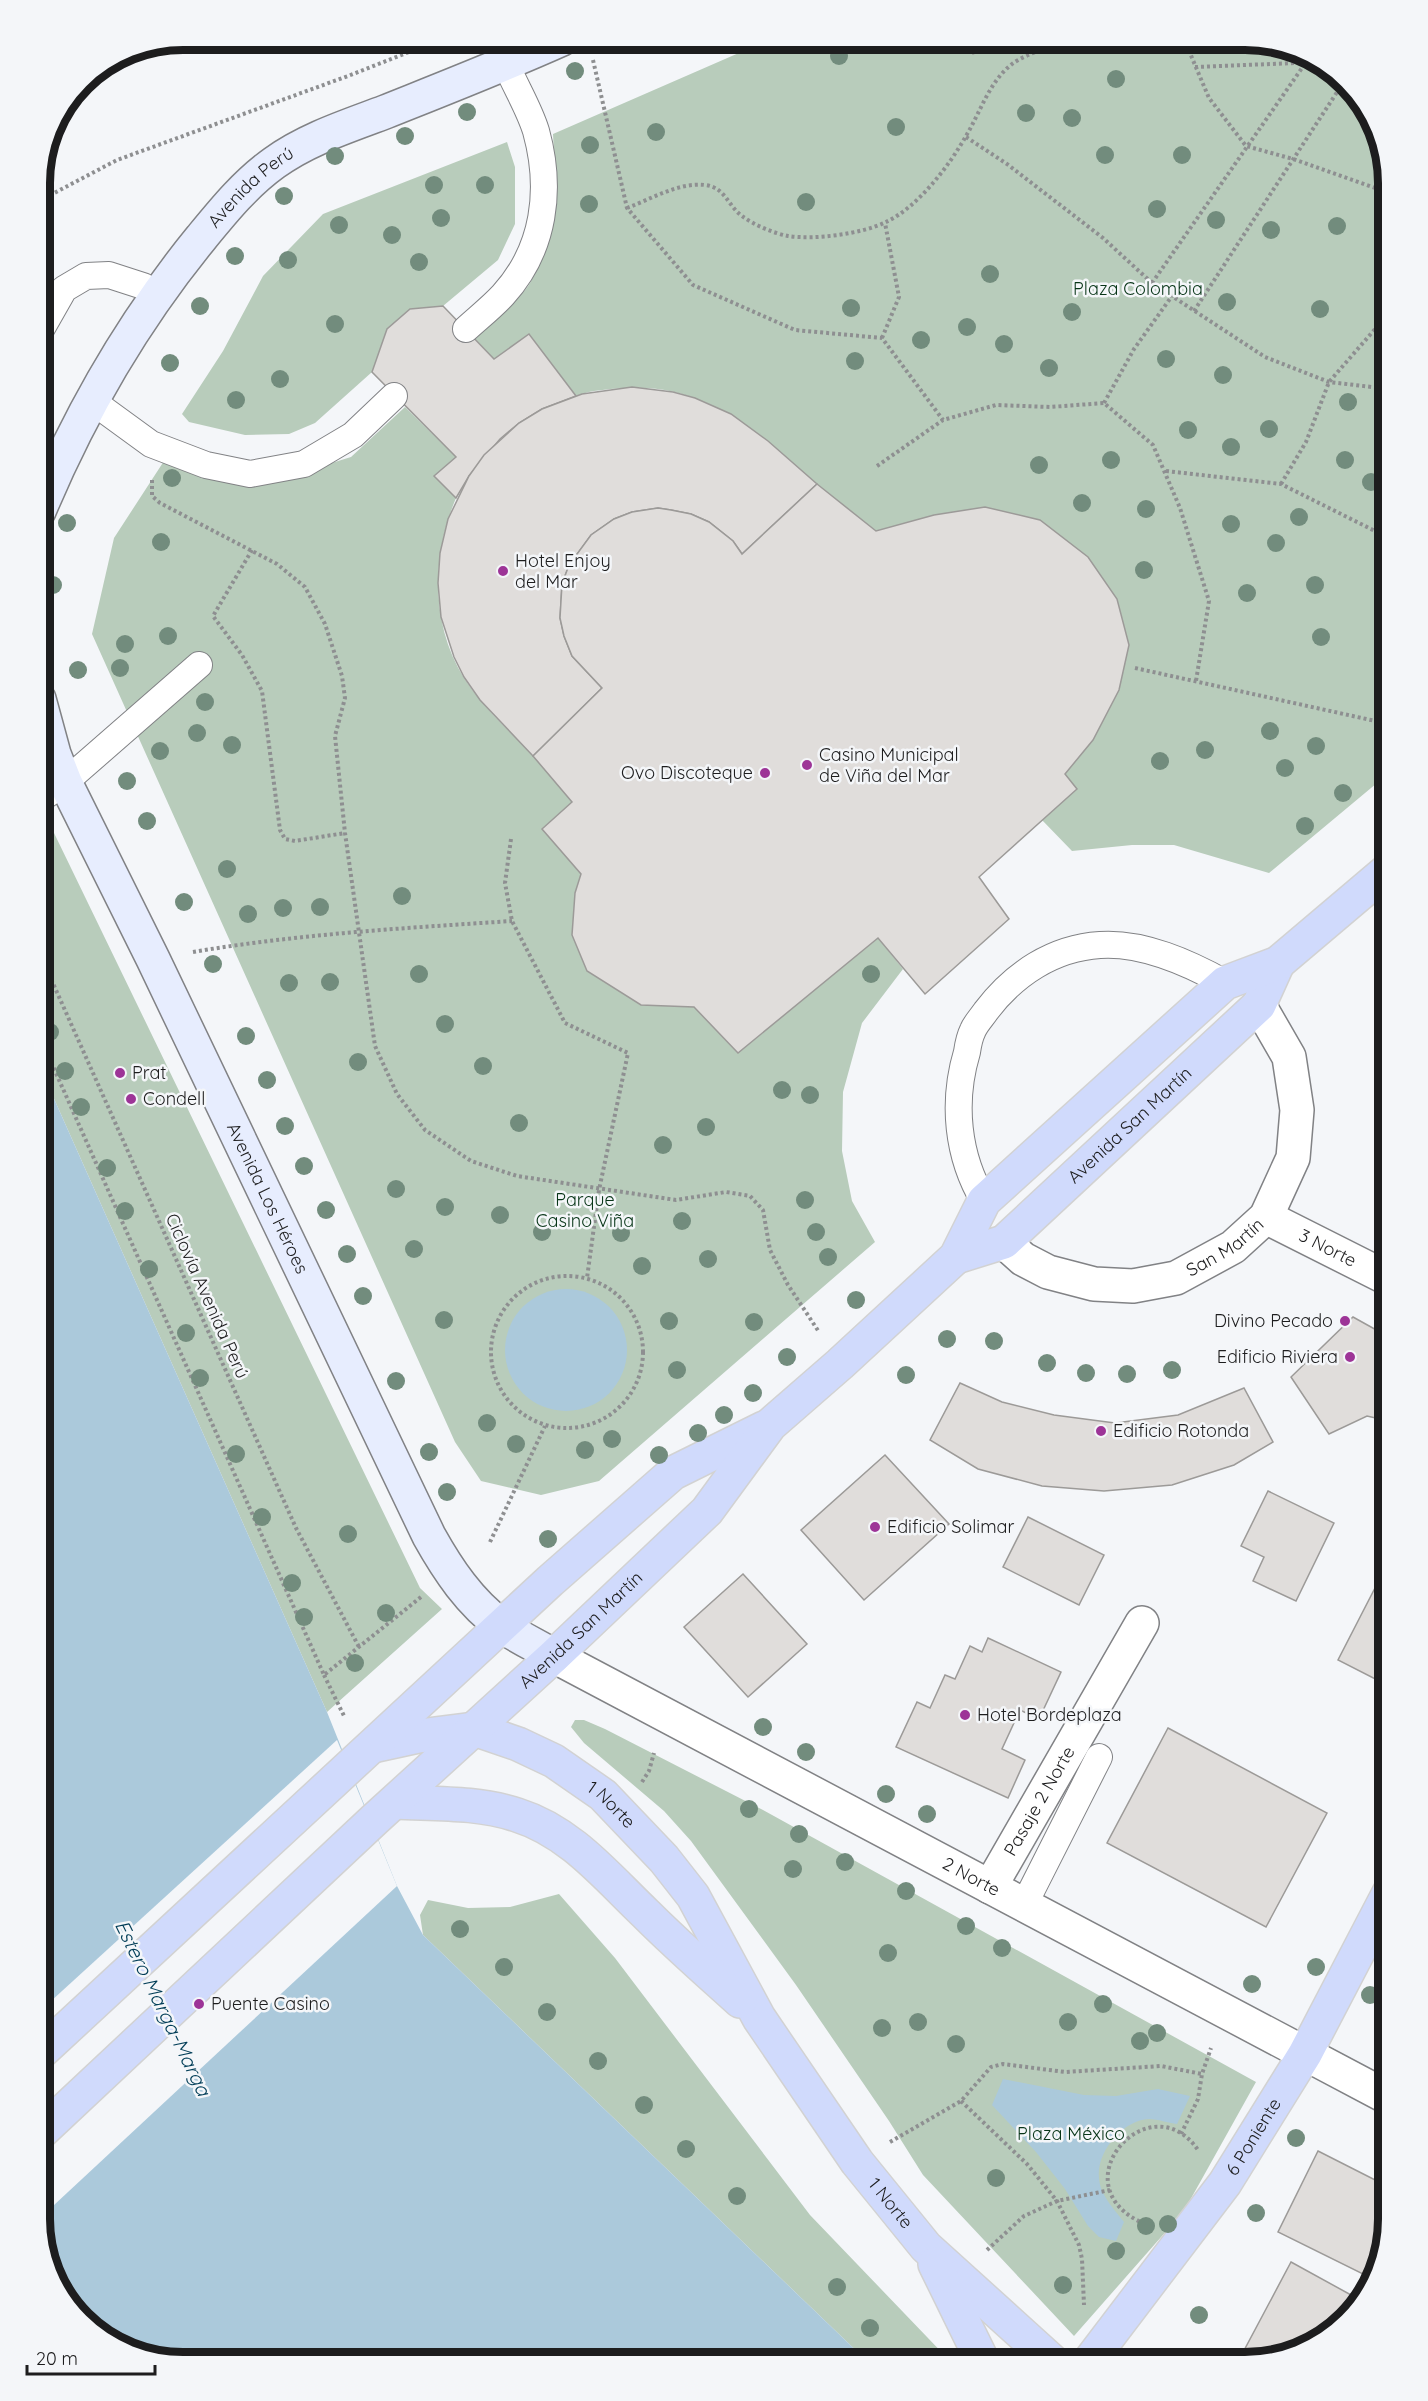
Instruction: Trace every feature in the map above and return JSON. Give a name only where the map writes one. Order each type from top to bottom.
[{"type":"main road","name":"Avenida San Martín","points":[[384,1811],[708,1511],[770,1425],[956,1257],[984,1201],[1225,983],[1278,963],[1378,878]]},
{"type":"main road","name":"Avenida San Martín","points":[[956,1257],[1004,1242],[1259,1005],[1278,963]]},
{"type":"main road","name":"Avenida San Martín","points":[[363,1756],[550,1581],[673,1473],[770,1425]]},
{"type":"main road","name":"1 Norte","points":[[363,1756],[419,1736],[474,1729],[518,1743],[554,1761],[603,1795],[664,1859],[693,1896],[759,2018],[857,2162],[926,2247],[1042,2352]]},
{"type":"main road","points":[[50,2044],[363,1756]]},
{"type":"main road","name":"1 Norte","points":[[384,1811],[487,1808],[517,1815],[551,1829],[582,1851],[610,1876],[645,1914],[759,2018]]},
{"type":"main road","points":[[50,2124],[384,1811]]},
{"type":"main road","name":"6 Poniente","points":[[1097,2352],[1225,2183],[1305,2054],[1378,1914]]},
{"type":"main road","points":[[926,2247],[978,2352]]},
{"type":"street","name":"Avenida Perú","points":[[50,486],[92,401],[129,337],[158,294],[237,194],[275,162],[320,138],[506,64],[558,50]]},
{"type":"street","name":"Avenida Los Héroes","points":[[50,739],[54,754],[52,791],[153,959],[429,1536],[451,1573],[477,1604],[502,1626],[554,1656]]},
{"type":"street","name":"San Martín","points":[[1004,1242],[1023,1259],[1048,1272],[1094,1284],[1132,1286],[1176,1278],[1233,1247],[1266,1217],[1293,1158],[1297,1110],[1289,1057],[1259,1005]]},
{"type":"street","name":"3 Norte","points":[[1266,1217],[1378,1273]]},
{"type":"street","name":"Pasaje 2 Norte","points":[[990,1887],[1142,1623]]},
{"type":"street","name":"2 Norte","points":[[554,1656],[1378,2092]]},
{"type":"lane","points":[[466,329],[504,294],[522,268],[539,234],[545,193],[536,131],[506,64]]},
{"type":"lane","points":[[50,314],[64,289],[86,276],[110,275],[144,286],[158,294]]},
{"type":"lane","points":[[92,401],[150,444],[206,465],[250,474],[304,464],[353,435],[394,396]]},
{"type":"lane","points":[[52,791],[199,665]]},
{"type":"lane","points":[[984,1201],[968,1167],[960,1136],[959,1089],[973,1030],[996,998],[1039,962],[1067,951],[1101,945],[1134,948],[1163,955],[1198,968],[1225,983]]},
{"type":"lane","points":[[1024,1905],[1099,1757]]},
{"type":"path","points":[[50,195],[117,160],[414,50]]},
{"type":"path","points":[[578,50],[627,208],[693,285],[795,330],[882,338],[943,420]]},
{"type":"path","points":[[627,208],[688,185],[707,185],[720,190],[741,215],[766,229],[788,236],[839,235],[885,223],[906,211],[933,183],[966,137],[989,89],[1013,63],[1044,50]]},
{"type":"path","points":[[1188,50],[1209,98],[1246,146],[1293,159],[1378,189]]},
{"type":"path","points":[[1195,67],[1302,62]]},
{"type":"path","points":[[1152,283],[1304,63]]},
{"type":"path","points":[[1194,311],[1339,88]]},
{"type":"path","points":[[966,137],[1007,164],[1103,238],[1152,283],[1265,357],[1329,382],[1378,388]]},
{"type":"path","points":[[882,338],[899,297],[885,223]]},
{"type":"path","points":[[1104,403],[1134,349],[1172,296]]},
{"type":"path","points":[[1281,484],[1306,442],[1329,382],[1378,326]]},
{"type":"path","points":[[877,466],[943,420],[996,405],[1050,407],[1104,403],[1153,445],[1180,508],[1209,601],[1196,681]]},
{"type":"path","points":[[150,444],[152,496],[160,503],[277,564],[304,587],[325,624],[342,676],[345,698],[334,736],[345,833],[375,1046],[397,1094],[425,1130],[471,1161],[517,1176],[676,1200],[726,1192],[750,1196],[762,1210],[770,1250],[788,1285],[840,1364]]},
{"type":"path","points":[[1166,471],[1281,484],[1378,532]]},
{"type":"path","points":[[252,550],[213,616],[242,655],[262,691],[280,830],[285,839],[295,841],[345,833]]},
{"type":"path","points":[[1135,669],[1378,722]]},
{"type":"path","points":[[512,839],[506,883],[512,921],[565,1023],[628,1053],[599,1190],[587,1278]]},
{"type":"path","points":[[153,959],[248,942],[358,931],[512,921]]},
{"type":"path","name":"Ciclovía Avenida Perú","points":[[50,977],[296,1528],[359,1647]]},
{"type":"path","points":[[50,1060],[324,1676],[420,1597]]},
{"type":"path","points":[[563,1276],[587,1278],[612,1290],[631,1309],[642,1333],[644,1361],[636,1386],[621,1408],[598,1423],[572,1429],[545,1426],[523,1416],[506,1399],[494,1378],[490,1355],[492,1331],[503,1310],[519,1292],[540,1281],[563,1276]]},
{"type":"path","points":[[490,1542],[545,1426]]},
{"type":"path","points":[[618,1810],[632,1796],[649,1771],[667,1715]]},
{"type":"path","points":[[1181,2134],[1198,2098],[1202,2074],[1224,2011]]},
{"type":"path","points":[[857,2162],[961,2101],[990,2067],[1003,2064],[1065,2072],[1161,2066],[1202,2074]]},
{"type":"path","points":[[961,2101],[1027,2164],[1057,2201],[1079,2245],[1082,2259],[1084,2306]]},
{"type":"path","points":[[1155,2225],[1130,2218],[1117,2205],[1110,2190],[1108,2173],[1112,2157],[1120,2143],[1134,2133],[1149,2128],[1166,2128],[1181,2134],[1193,2143],[1202,2156]]},
{"type":"path","points":[[958,2276],[1024,2216],[1057,2201],[1110,2190]]},
{"type":"green space","name":"Plaza Colombia","points":[[746,50],[971,50],[973,54],[982,50],[1254,50],[1272,52],[1304,63],[1333,82],[1346,95],[1365,124],[1377,165],[1378,782],[1269,873],[1174,845],[1132,845],[1072,851],[1042,820],[1065,774],[1093,740],[1119,690],[1129,645],[1117,599],[1087,557],[985,507],[934,515],[876,531],[753,431],[708,404],[683,394],[656,389],[607,389],[576,396],[529,334],[494,359],[475,339],[526,289],[546,247],[553,210],[555,173],[553,134]]},
{"type":"green space","points":[[507,142],[515,167],[515,224],[498,260],[443,306],[410,309],[387,329],[372,372],[315,423],[289,434],[245,435],[189,422],[182,414],[223,351],[263,276],[323,214]]},
{"type":"green space","name":"Parque Casino Viña","points":[[405,407],[456,457],[435,476],[456,498],[442,542],[438,589],[445,635],[453,657],[464,678],[479,698],[531,753],[572,802],[542,829],[581,874],[575,893],[572,935],[587,971],[641,1005],[694,1007],[738,1053],[878,938],[903,969],[862,1023],[843,1092],[842,1151],[852,1201],[875,1242],[599,1481],[541,1495],[481,1481],[455,1442],[92,634],[114,538],[164,461],[293,475],[351,457]]},
{"type":"green space","points":[[50,825],[420,1588],[442,1609],[327,1712],[50,1090]]},
{"type":"green space","name":"Plaza México","points":[[575,1720],[584,1720],[605,1729],[763,1810],[1256,2082],[1184,2211],[1074,2336],[923,2175],[796,1985],[691,1841],[664,1811],[584,1743],[571,1727]]},
{"type":"green space","points":[[559,1894],[615,1958],[810,2215],[941,2352],[857,2352],[423,1935],[420,1915],[428,1900],[468,1908],[510,1907]]},
{"type":"water","name":"Estero Marga-Marga","points":[[50,1090],[327,1712],[397,1886],[423,1935],[857,2352],[174,2351],[156,2349],[124,2338],[95,2319],[72,2292],[57,2261],[50,2227]]},
{"type":"water","points":[[566,1289],[590,1293],[609,1307],[623,1326],[627,1350],[623,1374],[609,1393],[590,1407],[566,1411],[542,1407],[523,1393],[509,1374],[505,1350],[509,1326],[523,1307],[542,1293]]},
{"type":"water","points":[[1003,2079],[1084,2095],[1116,2096],[1158,2089],[1190,2096],[1177,2124],[1152,2119],[1139,2121],[1121,2131],[1107,2148],[1099,2168],[1099,2178],[1105,2196],[1124,2222],[1116,2241],[1099,2237],[1088,2226],[1065,2189],[1036,2152],[992,2105]]},
{"type":"pier","points":[[337,1740],[397,1886],[50,2209],[50,2002]]},
{"type":"building","points":[[443,306],[494,359],[529,334],[576,396],[542,409],[519,423],[500,439],[469,476],[456,498],[434,476],[456,457],[372,372],[387,329],[410,309]]},
{"type":"building","name":"Hotel Enjoy del Mar","points":[[632,387],[673,392],[695,398],[731,414],[768,441],[817,484],[742,554],[733,541],[709,522],[691,514],[658,508],[632,512],[614,519],[591,535],[569,565],[562,584],[560,618],[572,656],[602,688],[533,756],[480,700],[454,657],[441,617],[438,583],[440,553],[448,519],[469,476],[484,455],[519,423],[542,409],[582,394]]},
{"type":"building","name":"Casino Municipal de Viña del Mar","points":[[817,484],[876,531],[934,515],[985,507],[1040,520],[1088,557],[1117,599],[1129,645],[1119,690],[1093,740],[1065,774],[1077,789],[979,877],[1009,919],[925,994],[878,938],[738,1053],[694,1007],[641,1005],[587,971],[572,935],[575,893],[581,874],[542,829],[572,802],[533,756],[602,688],[572,656],[560,618],[562,584],[569,565],[591,535],[614,519],[632,512],[658,508],[691,514],[709,522],[733,541],[742,554]]},
{"type":"building","name":"Edificio Riviera","points":[[1353,1317],[1378,1331],[1378,1418],[1367,1416],[1329,1434],[1291,1377]]},
{"type":"building","name":"Edificio Rotonda","points":[[960,1383],[1002,1402],[1054,1415],[1115,1423],[1178,1415],[1244,1388],[1273,1442],[1234,1465],[1172,1485],[1104,1491],[1042,1486],[978,1469],[930,1440]]},
{"type":"building","name":"Edificio Solimar","points":[[885,1455],[949,1524],[864,1600],[801,1530]]},
{"type":"building","points":[[1268,1491],[1334,1523],[1296,1601],[1253,1581],[1264,1557],[1241,1546]]},
{"type":"building","points":[[1028,1517],[1104,1555],[1079,1605],[1003,1567]]},
{"type":"building","points":[[743,1574],[807,1644],[748,1697],[684,1627]]},
{"type":"building","points":[[1375,1588],[1378,1590],[1378,1680],[1338,1660]]},
{"type":"building","name":"Hotel Bordeplaza","points":[[988,1638],[1061,1672],[1039,1719],[1020,1710],[1002,1749],[1025,1760],[1008,1798],[896,1747],[917,1702],[930,1708],[945,1675],[955,1679],[970,1646],[982,1652]]},
{"type":"building","points":[[1168,1728],[1327,1813],[1266,1927],[1107,1843]]},
{"type":"building","points":[[1318,2151],[1378,2181],[1377,2236],[1374,2253],[1365,2275],[1278,2232]]},
{"type":"building","points":[[1291,2262],[1353,2296],[1333,2319],[1304,2338],[1272,2349],[1243,2352]]},
{"type":"place","name":"Hotel Enjoy del Mar","points":[[503,571]]},
{"type":"place","name":"Casino Municipal de Viña del Mar","points":[[807,765]]},
{"type":"place","name":"Ovo Discoteque","points":[[765,773]]},
{"type":"place","name":"Prat","points":[[120,1073]]},
{"type":"place","name":"Condell","points":[[131,1099]]},
{"type":"place","name":"Divino Pecado","points":[[1345,1321]]},
{"type":"place","name":"Edificio Riviera","points":[[1350,1357]]},
{"type":"place","name":"Edificio Rotonda","points":[[1101,1431]]},
{"type":"place","name":"Edificio Solimar","points":[[875,1527]]},
{"type":"place","name":"Hotel Bordeplaza","points":[[965,1715]]},
{"type":"place","name":"Puente Casino","points":[[199,2004]]}]
